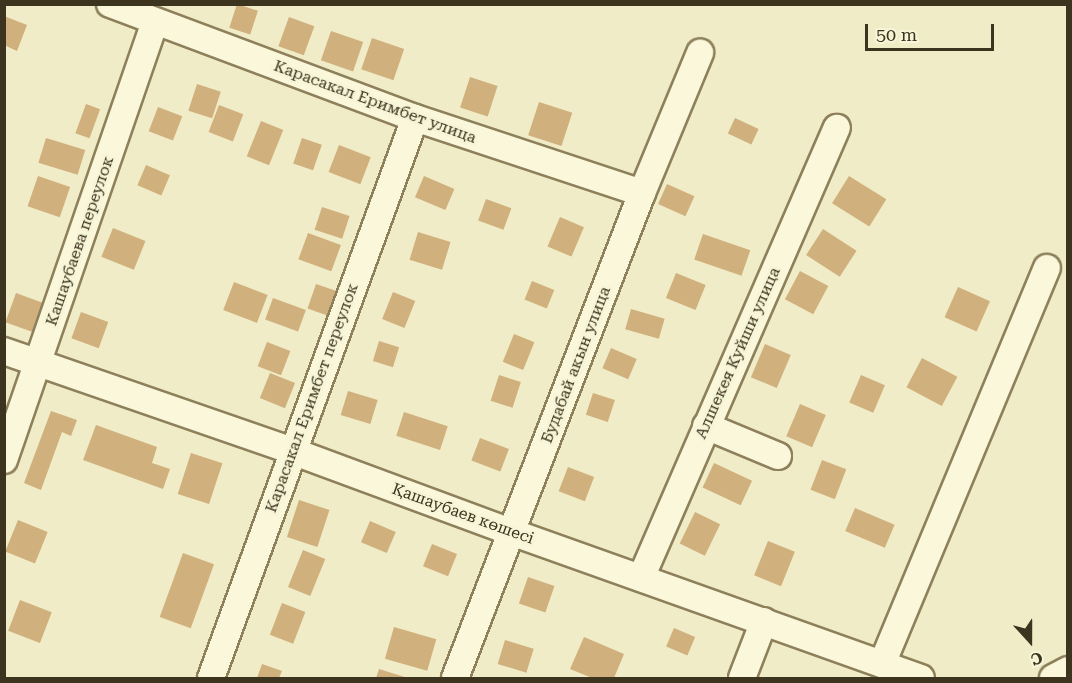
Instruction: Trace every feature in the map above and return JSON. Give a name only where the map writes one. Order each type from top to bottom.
[{"type":"street","name":"Карасакал Еримбет улица","points":[[110,4],[415,118],[642,193]]},
{"type":"street","name":"Кашаубаева переулок","points":[[4,460],[39,364],[154,22]]},
{"type":"street","name":"Будабай акын улица","points":[[455,678],[642,193],[700,53]]},
{"type":"street","name":"Карасакал Еримбет переулок","points":[[211,678],[292,450],[415,118]]},
{"type":"street","name":"Алшекея Куйши улица","points":[[641,578],[837,128]]},
{"type":"street","points":[[882,664],[1047,268]]},
{"type":"street","name":"Қашаубаев көшесі","points":[[4,351],[292,450],[511,532],[921,678]]},
{"type":"street","points":[[706,426],[778,456]]},
{"type":"street","points":[[742,678],[764,621]]},
{"type":"street","points":[[1053,678],[1068,669]]},
{"type":"building","points":[[237,4],[258,11],[250,35],[229,28]]},
{"type":"building","points":[[4,16],[27,25],[17,51],[4,45]]},
{"type":"building","points":[[289,17],[314,26],[304,55],[278,46]]},
{"type":"building","points":[[331,31],[363,42],[353,71],[321,60]]},
{"type":"building","points":[[372,38],[404,49],[393,80],[361,69]]},
{"type":"building","points":[[470,77],[498,86],[488,116],[460,107]]},
{"type":"building","points":[[197,84],[221,92],[212,118],[188,111]]},
{"type":"building","points":[[539,102],[572,113],[561,146],[528,135]]},
{"type":"building","points":[[86,104],[100,109],[89,138],[75,133]]},
{"type":"building","points":[[219,105],[243,114],[233,141],[209,132]]},
{"type":"building","points":[[158,107],[182,116],[173,141],[149,131]]},
{"type":"building","points":[[735,118],[759,129],[751,144],[728,133]]},
{"type":"building","points":[[261,121],[283,130],[269,165],[247,156]]},
{"type":"building","points":[[46,138],[85,150],[78,175],[38,163]]},
{"type":"building","points":[[302,138],[322,145],[313,170],[293,164]]},
{"type":"building","points":[[339,145],[371,157],[360,184],[329,172]]},
{"type":"building","points":[[146,165],[170,175],[161,195],[137,185]]},
{"type":"building","points":[[38,176],[70,187],[60,217],[28,206]]},
{"type":"building","points":[[424,176],[454,189],[445,210],[415,197]]},
{"type":"building","points":[[849,176],[886,199],[869,226],[832,203]]},
{"type":"building","points":[[667,184],[694,196],[685,216],[658,204]]},
{"type":"building","points":[[486,199],[511,208],[504,230],[478,221]]},
{"type":"building","points":[[322,207],[350,216],[342,239],[315,230]]},
{"type":"building","points":[[560,217],[584,227],[571,257],[547,246]]},
{"type":"building","points":[[113,228],[145,241],[134,270],[101,257]]},
{"type":"building","points":[[823,229],[857,251],[840,277],[806,255]]},
{"type":"building","points":[[418,232],[451,242],[442,270],[410,260]]},
{"type":"building","points":[[308,233],[341,245],[331,271],[298,259]]},
{"type":"building","points":[[703,234],[750,250],[741,276],[694,260]]},
{"type":"building","points":[[800,271],[828,286],[813,314],[785,299]]},
{"type":"building","points":[[676,273],[706,285],[696,310],[666,298]]},
{"type":"building","points":[[532,281],[554,290],[547,309],[525,300]]},
{"type":"building","points":[[234,282],[268,295],[257,323],[223,310]]},
{"type":"building","points":[[316,284],[339,292],[330,316],[308,309]]},
{"type":"building","points":[[958,287],[990,301],[977,331],[945,317]]},
{"type":"building","points":[[393,292],[415,301],[404,328],[382,319]]},
{"type":"building","points":[[16,293],[43,303],[33,332],[5,322]]},
{"type":"building","points":[[273,298],[306,310],[298,332],[265,320]]},
{"type":"building","points":[[631,309],[665,319],[659,339],[625,329]]},
{"type":"building","points":[[81,312],[108,322],[99,348],[71,338]]},
{"type":"building","points":[[514,334],[534,342],[523,370],[503,362]]},
{"type":"building","points":[[379,341],[399,347],[393,367],[373,361]]},
{"type":"building","points":[[267,342],[290,351],[281,375],[258,366]]},
{"type":"building","points":[[765,344],[791,355],[777,388],[751,377]]},
{"type":"building","points":[[611,348],[637,359],[628,379],[602,368]]},
{"type":"building","points":[[922,358],[957,377],[942,406],[907,387]]},
{"type":"building","points":[[270,373],[295,383],[285,408],[260,398]]},
{"type":"building","points":[[499,375],[521,382],[513,408],[491,401]]},
{"type":"building","points":[[861,375],[885,385],[873,413],[849,403]]},
{"type":"building","points":[[348,391],[378,400],[370,424],[341,415]]},
{"type":"building","points":[[593,393],[615,400],[608,422],[586,415]]},
{"type":"building","points":[[800,404],[826,415],[812,447],[786,436]]},
{"type":"building","points":[[51,411],[77,420],[71,436],[62,432],[41,490],[24,483]]},
{"type":"building","points":[[404,412],[448,426],[440,450],[396,436]]},
{"type":"building","points":[[96,425],[157,447],[152,463],[170,469],[163,489],[83,460]]},
{"type":"building","points":[[480,438],[509,449],[500,472],[471,460]]},
{"type":"building","points":[[191,453],[222,463],[209,504],[178,494]]},
{"type":"building","points":[[822,460],[846,469],[835,499],[811,490]]},
{"type":"building","points":[[714,463],[752,481],[741,505],[703,487]]},
{"type":"building","points":[[568,467],[594,477],[585,501],[559,491]]},
{"type":"building","points":[[299,500],[329,510],[317,547],[287,537]]},
{"type":"building","points":[[855,508],[895,525],[885,548],[845,531]]},
{"type":"building","points":[[695,512],[720,524],[705,556],[680,543]]},
{"type":"building","points":[[18,520],[48,532],[35,564],[5,552]]},
{"type":"building","points":[[370,521],[396,532],[387,553],[361,542]]},
{"type":"building","points":[[768,541],[795,552],[781,586],[754,575]]},
{"type":"building","points":[[432,544],[457,554],[448,576],[423,566]]},
{"type":"building","points":[[303,550],[325,559],[310,596],[288,587]]},
{"type":"building","points":[[183,553],[214,564],[191,628],[160,617]]},
{"type":"building","points":[[528,577],[554,586],[545,613],[519,603]]},
{"type":"building","points":[[20,600],[52,612],[40,643],[8,631]]},
{"type":"building","points":[[282,603],[305,612],[293,644],[270,635]]},
{"type":"building","points":[[394,627],[436,639],[427,671],[385,659]]},
{"type":"building","points":[[674,628],[695,637],[687,655],[666,646]]},
{"type":"building","points":[[584,637],[624,654],[614,678],[592,678],[570,669]]},
{"type":"building","points":[[505,640],[534,649],[526,673],[498,664]]},
{"type":"building","points":[[262,664],[282,671],[279,678],[257,678]]},
{"type":"building","points":[[379,669],[408,678],[376,678]]}]
